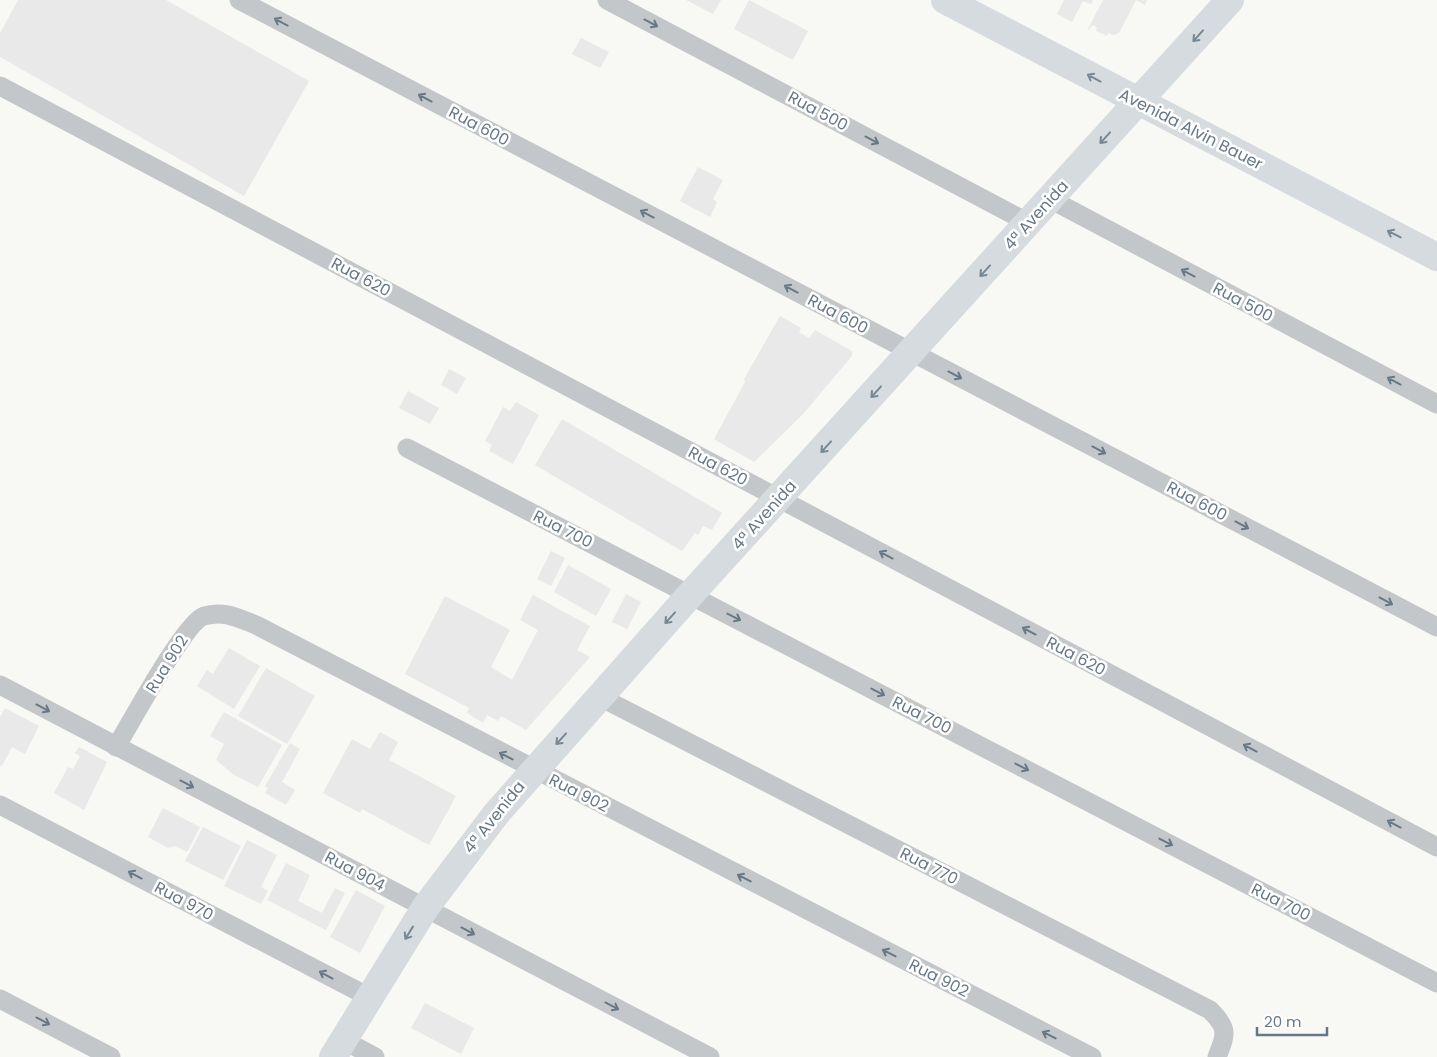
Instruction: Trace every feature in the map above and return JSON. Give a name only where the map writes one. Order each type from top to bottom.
[{"type":"main road","name":"Avenida Alvin Bauer","points":[[945,0],[1437,257]]},
{"type":"main road","name":"4ª Avenida","points":[[338,1049],[425,908],[465,853],[533,770],[1230,0]]},
{"type":"street","name":"Rua 600","points":[[239,0],[1437,627]]},
{"type":"street","name":"Rua 500","points":[[607,0],[1029,222]]},
{"type":"street","name":"Rua 620","points":[[0,86],[1437,847]]},
{"type":"street","name":"Rua 500","points":[[1050,200],[1437,404]]},
{"type":"street","name":"Rua 700","points":[[407,448],[1437,983]]},
{"type":"street","name":"Rua 902","points":[[116,746],[185,633],[202,616],[227,613],[256,626],[1092,1057]]},
{"type":"street","name":"Rua 904","points":[[0,685],[710,1057]]},
{"type":"street","name":"Rua 770","points":[[600,696],[1210,1010],[1222,1022],[1225,1036],[1216,1057]]},
{"type":"street","name":"Rua 970","points":[[0,805],[369,997]]},
{"type":"street","points":[[0,999],[111,1057]]},
{"type":"street","points":[[338,1049],[375,1057]]},
{"type":"shaded area","points":[[18,0],[166,0],[309,81],[244,196],[0,57],[0,33]]},
{"type":"shaded area","points":[[686,0],[721,0],[713,14]]},
{"type":"shaded area","points":[[749,0],[808,31],[793,60],[734,29]]},
{"type":"shaded area","points":[[1064,0],[1093,0],[1091,4],[1083,1],[1072,22],[1057,14]]},
{"type":"shaded area","points":[[1103,0],[1136,0],[1119,33],[1113,35],[1108,33],[1107,36],[1096,31],[1097,27],[1093,25],[1087,31]]},
{"type":"shaded area","points":[[1136,0],[1147,0],[1145,5]]},
{"type":"shaded area","points":[[581,38],[609,52],[600,68],[572,54]]},
{"type":"shaded area","points":[[698,167],[723,180],[713,199],[717,202],[710,217],[680,201]]},
{"type":"shaded area","points":[[780,316],[801,328],[799,332],[809,338],[815,330],[852,351],[852,356],[803,414],[754,462],[714,439],[745,382],[744,379]]},
{"type":"shaded area","points":[[449,369],[466,378],[457,394],[441,385]]},
{"type":"shaded area","points":[[408,391],[439,408],[430,424],[399,408]]},
{"type":"shaded area","points":[[516,402],[539,415],[513,464],[489,451],[492,445],[485,441],[503,407],[510,411]]},
{"type":"shaded area","points":[[562,419],[722,513],[712,530],[703,526],[698,535],[695,533],[682,551],[535,465]]},
{"type":"shaded area","points":[[551,551],[565,558],[551,586],[537,579]]},
{"type":"shaded area","points":[[568,565],[611,589],[596,616],[554,592]]},
{"type":"shaded area","points":[[626,594],[641,602],[627,629],[612,622]]},
{"type":"shaded area","points":[[533,595],[590,626],[577,650],[590,657],[526,730],[501,716],[498,721],[487,715],[483,723],[467,713],[469,708],[405,674],[445,596],[510,630],[491,667],[512,680],[538,630],[520,620]]},
{"type":"shaded area","points":[[229,648],[260,666],[234,709],[197,686],[207,670],[213,674]]},
{"type":"shaded area","points":[[266,668],[315,696],[287,744],[238,716]]},
{"type":"shaded area","points":[[5,708],[39,726],[25,754],[12,747],[2,766],[0,765],[0,717]]},
{"type":"shaded area","points":[[224,712],[282,745],[258,787],[234,775],[216,760],[224,744],[210,736]]},
{"type":"shaded area","points":[[380,732],[398,742],[389,760],[456,796],[429,845],[362,809],[360,813],[323,793],[352,739],[370,749]]},
{"type":"shaded area","points":[[290,743],[300,749],[282,782],[295,790],[286,805],[265,793],[268,788],[265,786]]},
{"type":"shaded area","points":[[79,747],[107,762],[84,810],[54,793],[68,767],[73,769],[80,756],[75,753]]},
{"type":"shaded area","points":[[163,808],[200,827],[187,852],[175,846],[168,848],[148,837]]},
{"type":"shaded area","points":[[203,827],[241,846],[223,880],[185,861]]},
{"type":"shaded area","points":[[247,840],[277,855],[261,887],[268,891],[261,904],[224,886]]},
{"type":"shaded area","points":[[286,863],[310,875],[298,901],[322,913],[335,888],[345,893],[326,930],[267,900]]},
{"type":"shaded area","points":[[356,890],[385,906],[360,953],[330,937]]},
{"type":"shaded area","points":[[425,1003],[474,1028],[461,1054],[411,1028]]}]
